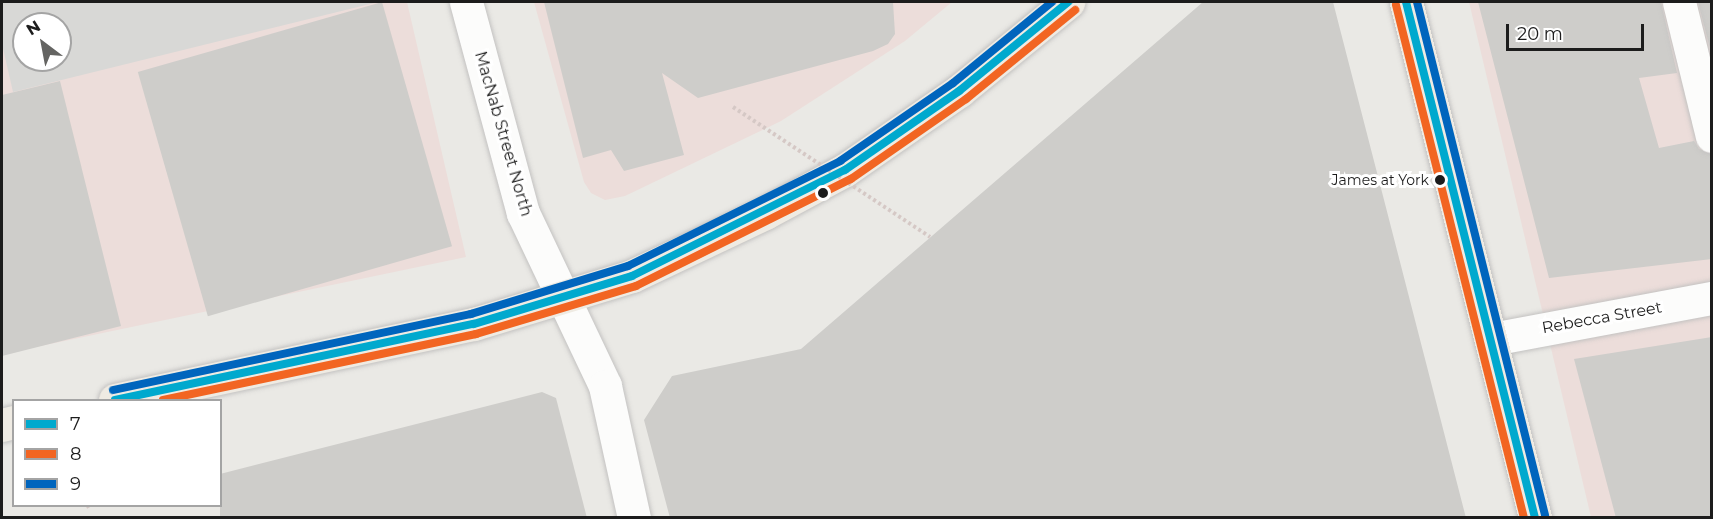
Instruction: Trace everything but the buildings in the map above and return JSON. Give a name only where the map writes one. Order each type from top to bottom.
[{"type":"main road","points":[[120,399],[474,324],[632,276],[765,213],[845,170],[959,91],[1068,2]]},
{"type":"main road","points":[[1406,2],[1535,518]]},
{"type":"street","name":"MacNab Street North","points":[[466,2],[523,213],[605,386],[634,518]]},
{"type":"street","points":[[1679,2],[1712,136]]},
{"type":"street","name":"Rebecca Street","points":[[1492,339],[1712,298]]},
{"type":"path","points":[[734,107],[930,237]]},
{"type":"shaded area","points":[[2,2],[407,2],[466,257],[2,354]]},
{"type":"shaded area","points":[[2,2],[378,2],[13,92],[2,44]]},
{"type":"shaded area","points":[[534,2],[952,2],[905,41],[781,121],[625,196],[605,200],[591,193],[584,182]]},
{"type":"shaded area","points":[[1469,2],[1711,2],[1711,517],[1591,517]]},
{"type":"transit line","name":"9","points":[[113,390],[471,314],[628,266],[840,161],[953,83],[1052,2]]},
{"type":"transit line","name":"7","points":[[120,399],[474,324],[632,276],[845,170],[959,91],[1068,2]]},
{"type":"transit line","name":"7","points":[[1406,2],[1535,518]]},
{"type":"transit line","name":"9","points":[[1417,2],[1545,515]]},
{"type":"transit line","name":"8","points":[[1396,5],[1524,518]]},
{"type":"transit line","name":"8","points":[[168,399],[476,334],[636,286],[851,179],[966,99],[1075,10]]},
{"type":"place","name":"James at York","points":[[1440,180]]}]
